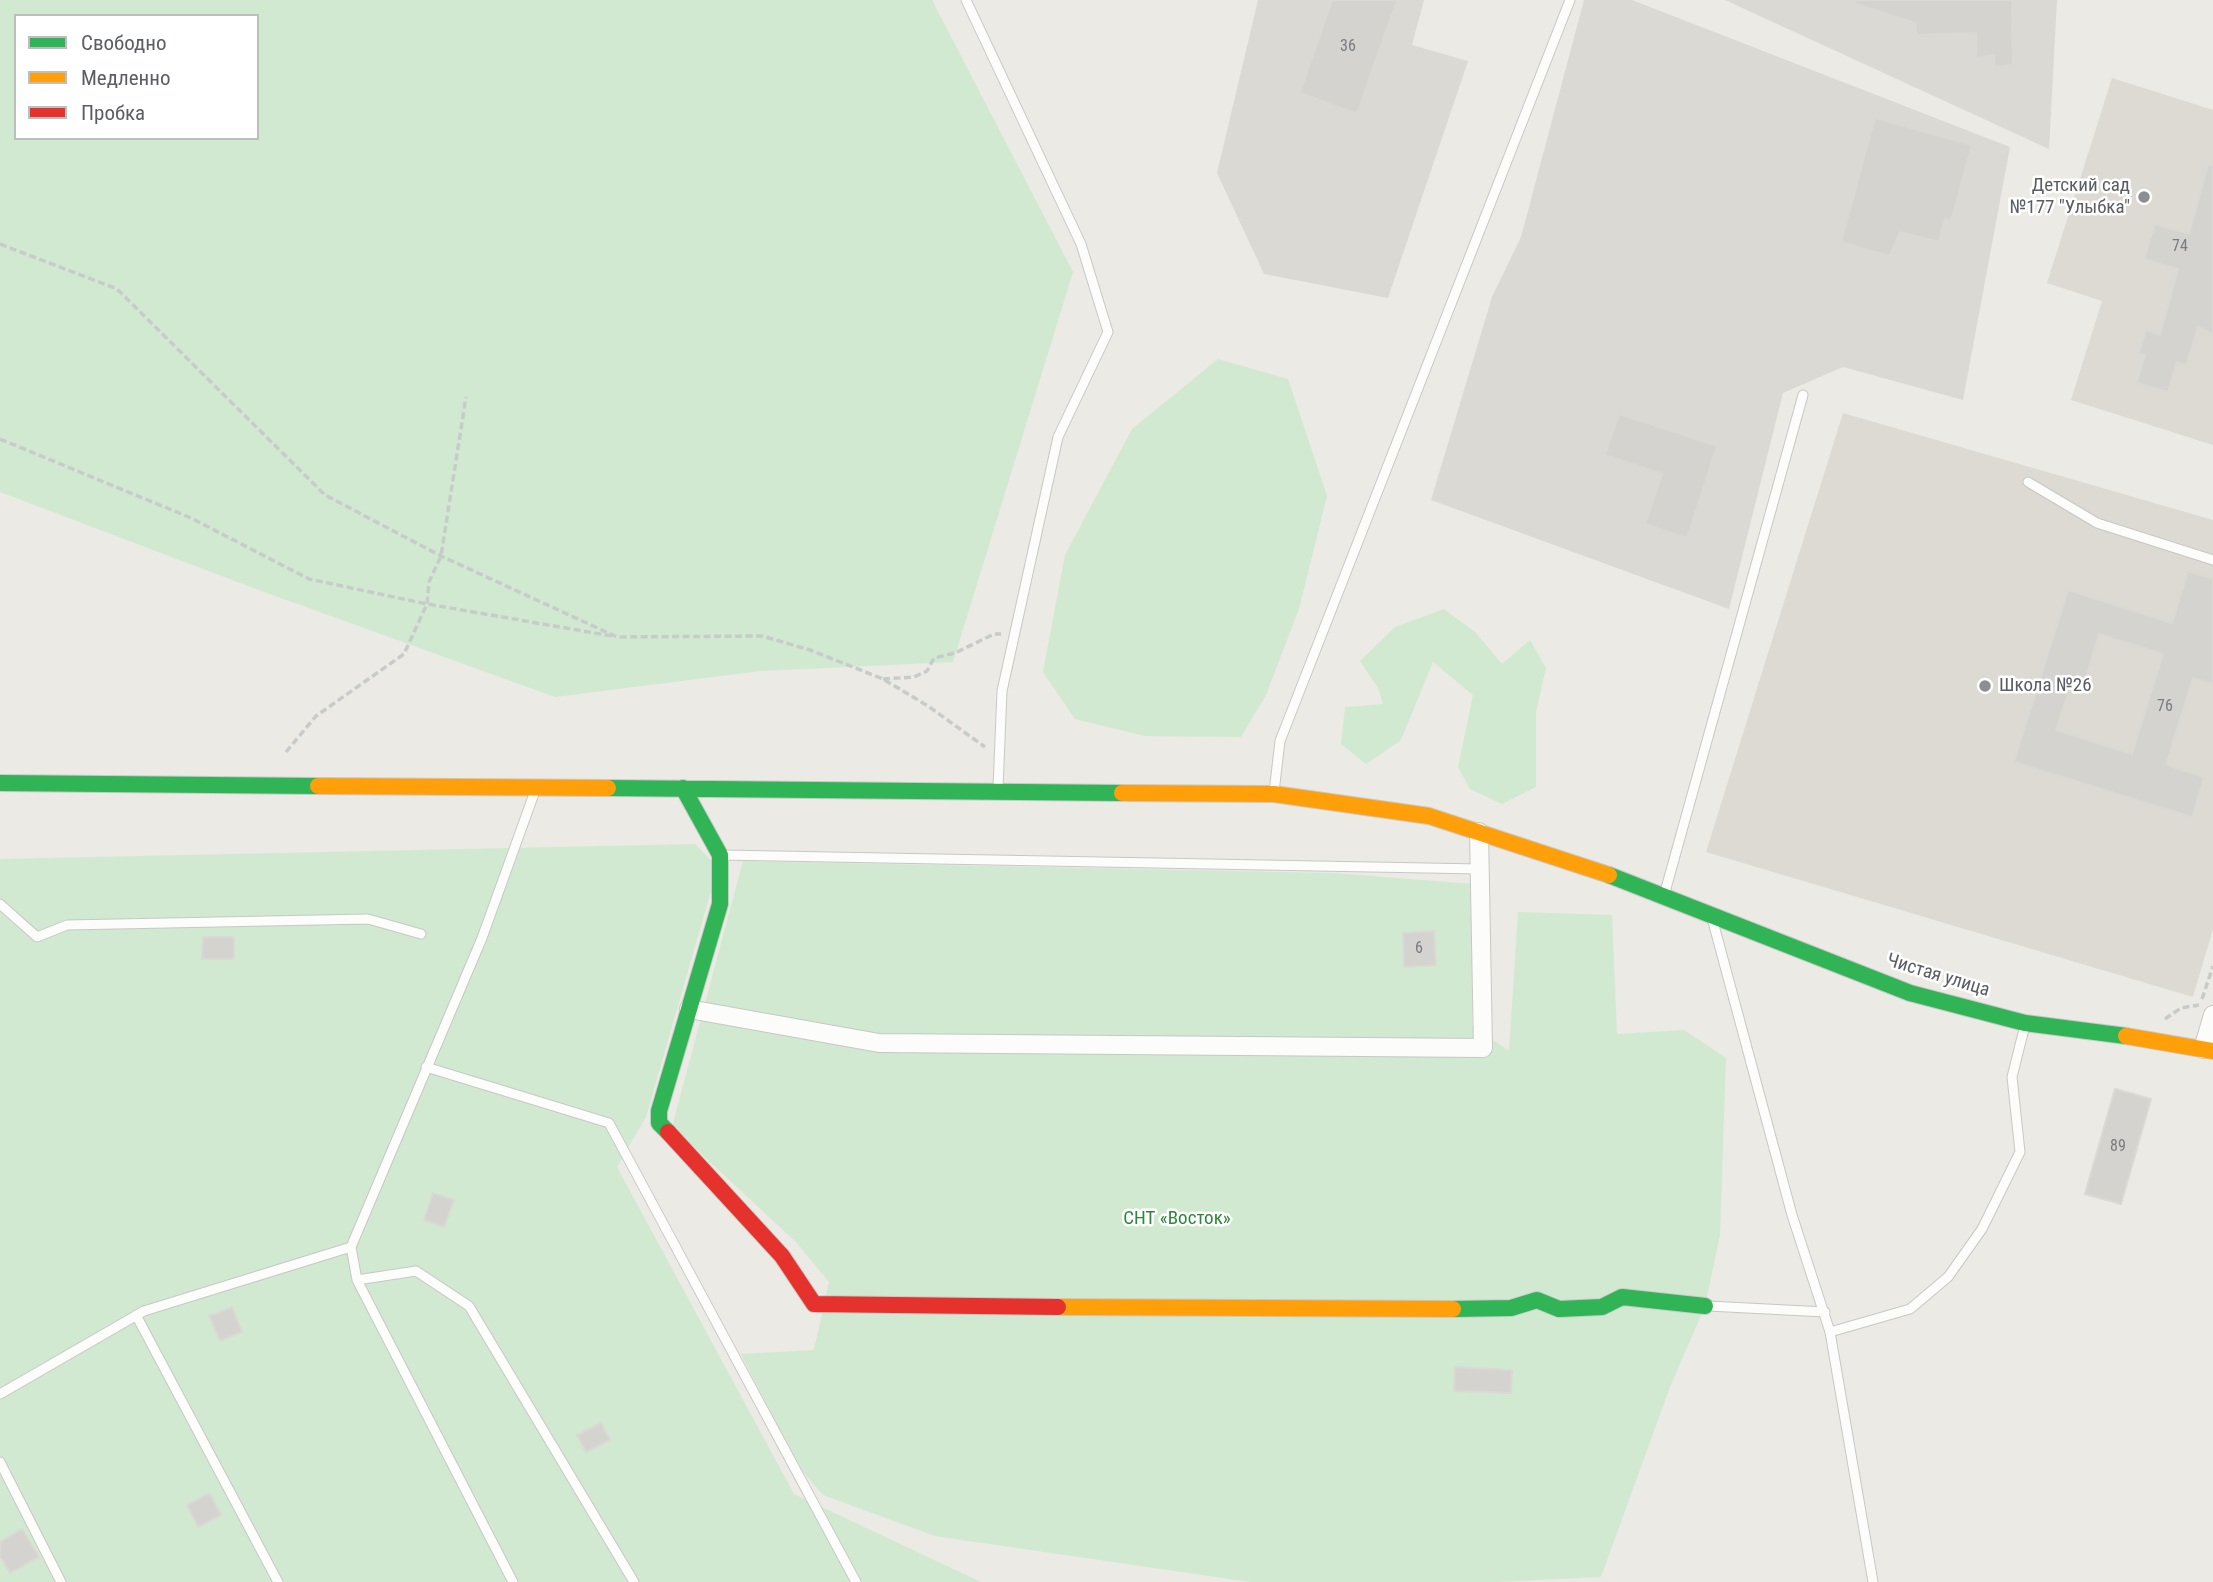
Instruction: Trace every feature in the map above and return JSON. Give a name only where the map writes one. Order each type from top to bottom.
[{"type":"main road","name":"Чистая улица","points":[[0,783],[1274,794],[1429,816],[1664,895],[1712,917],[1910,993],[2025,1023],[2208,1050]]},
{"type":"main road","points":[[683,788],[720,855],[720,904],[659,1111],[659,1123],[782,1256],[814,1304],[1374,1310],[1511,1308],[1537,1300],[1559,1309],[1602,1307],[1622,1297],[1705,1306]]},
{"type":"street","points":[[689,1010],[878,1043],[1483,1048],[1479,832]]},
{"type":"street","points":[[2208,1050],[2213,1015]]},
{"type":"lane","points":[[966,0],[1081,244],[1108,332],[1058,437],[1002,691],[998,790]]},
{"type":"lane","points":[[1274,794],[1280,741],[1570,0]]},
{"type":"lane","points":[[1664,895],[1803,394]]},
{"type":"lane","points":[[2028,482],[2097,523],[2213,560]]},
{"type":"lane","points":[[513,1582],[357,1280],[351,1247],[482,938],[537,787]]},
{"type":"lane","points":[[720,855],[1480,869]]},
{"type":"lane","points":[[0,904],[37,937],[67,925],[368,919],[421,934]]},
{"type":"lane","points":[[1712,917],[1792,1215],[1830,1332],[1873,1582]]},
{"type":"lane","points":[[1830,1332],[1910,1309],[1948,1277],[1982,1229],[2020,1152],[2012,1077],[2025,1023]]},
{"type":"lane","points":[[426,1067],[609,1124],[856,1582]]},
{"type":"lane","points":[[0,1394],[136,1315],[351,1247]]},
{"type":"lane","points":[[357,1280],[416,1270],[469,1306],[634,1582]]},
{"type":"lane","points":[[1705,1306],[1825,1312]]},
{"type":"lane","points":[[136,1315],[278,1582]]},
{"type":"lane","points":[[0,1462],[61,1582]]},
{"type":"path","points":[[0,244],[117,289],[325,495],[441,556],[617,637]]},
{"type":"path","points":[[286,752],[316,716],[404,654],[427,604],[429,582],[441,556],[466,397]]},
{"type":"path","points":[[0,439],[191,518],[309,579],[427,604],[617,637],[762,636],[810,650],[883,679],[928,706],[998,757]]},
{"type":"path","points":[[883,679],[914,677],[927,671],[934,658],[955,653],[994,634],[1013,635]]},
{"type":"path","points":[[2152,1040],[2156,1025],[2181,1007],[2201,1005],[2213,966]]},
{"type":"shaded area","points":[[1258,0],[1424,0],[1412,45],[1468,61],[1388,298],[1264,274],[1217,173]]},
{"type":"shaded area","points":[[1584,0],[1632,0],[2010,147],[1963,400],[1843,367],[1783,393],[1729,609],[1431,500],[1492,297],[1521,237]]},
{"type":"shaded area","points":[[1725,0],[2057,0],[2049,149]]},
{"type":"shaded area","name":"Детский сад №177 \"Улыбка\"","points":[[2112,78],[2213,110],[2213,445],[2071,400],[2102,301],[2047,283]]},
{"type":"shaded area","name":"Школа №26","points":[[1843,413],[2213,520],[2213,929],[2193,997],[1706,852]]},
{"type":"green space","points":[[0,0],[932,0],[1073,272],[953,662],[761,671],[555,697],[256,589],[0,492]]},
{"type":"green space","points":[[1218,359],[1288,379],[1327,496],[1299,609],[1266,695],[1241,737],[1145,736],[1075,719],[1043,672],[1065,555],[1132,429]]},
{"type":"green space","points":[[1444,609],[1475,632],[1502,664],[1530,640],[1546,668],[1536,712],[1536,787],[1502,804],[1470,789],[1458,767],[1473,695],[1433,662],[1401,740],[1366,764],[1341,744],[1345,707],[1383,704],[1378,688],[1360,661],[1395,627]]},
{"type":"green space","points":[[695,844],[718,867],[646,1117],[617,1167],[794,1494],[981,1582],[0,1582],[0,859]]},
{"type":"green space","name":"СНТ «Восток»","points":[[743,861],[1334,873],[1473,884],[1472,1025],[1509,1051],[1518,912],[1612,915],[1617,1034],[1684,1030],[1726,1058],[1720,1235],[1705,1306],[1670,1387],[1601,1577],[1497,1582],[1250,1582],[935,1536],[823,1495],[797,1465],[741,1354],[814,1350],[829,1282],[796,1242],[672,1127]]},
{"type":"building","points":[[1332,0],[1397,0],[1357,114],[1300,93]]},
{"type":"building","points":[[1856,0],[2012,0],[2013,65],[1994,67],[1994,55],[1976,58],[1976,33],[1916,35],[1916,23],[1855,4]]},
{"type":"building","points":[[1875,118],[1972,145],[1951,221],[1945,219],[1939,242],[1900,232],[1890,256],[1841,242]]},
{"type":"building","points":[[2208,165],[2213,166],[2213,334],[2198,327],[2186,365],[2177,362],[2168,392],[2137,383],[2145,355],[2139,353],[2146,330],[2160,335],[2178,269],[2144,259],[2155,224],[2189,234]]},
{"type":"building","points":[[1619,414],[1717,446],[1687,538],[1645,524],[1662,474],[1605,455]]},
{"type":"building","points":[[2188,571],[2213,579],[2213,684],[2193,678],[2166,765],[2204,777],[2192,817],[2014,762],[2068,590],[2172,623]],"holes":[[[2099,634],[2163,654],[2132,754],[2056,730],[2073,677],[2085,681]]]},
{"type":"building","points":[[1434,931],[1436,965],[1404,967],[1403,933]]},
{"type":"building","points":[[203,937],[234,937],[234,959],[202,959]]},
{"type":"building","points":[[2115,1089],[2151,1099],[2121,1204],[2085,1194]]},
{"type":"building","points":[[433,1193],[454,1200],[444,1227],[424,1220]]},
{"type":"building","points":[[232,1307],[242,1332],[220,1341],[209,1316]]},
{"type":"building","points":[[1455,1367],[1512,1370],[1511,1393],[1454,1391]]},
{"type":"building","points":[[601,1423],[610,1440],[586,1452],[577,1435]]},
{"type":"building","points":[[210,1493],[221,1515],[198,1527],[187,1505]]},
{"type":"building","points":[[22,1529],[39,1557],[10,1573],[0,1556],[0,1542]]},
{"type":"traffic: fast","points":[[0,783],[318,786]]},
{"type":"traffic: fast","points":[[608,788],[1122,793]]},
{"type":"traffic: fast","points":[[668,1132],[659,1123],[659,1111],[720,904],[720,855],[683,788]]},
{"type":"traffic: fast","points":[[1609,875],[1910,993],[2025,1023],[2126,1036]]},
{"type":"traffic: fast","points":[[1453,1309],[1511,1308],[1537,1300],[1559,1309],[1602,1307],[1622,1297],[1705,1306]]},
{"type":"traffic: slow","points":[[318,786],[608,788]]},
{"type":"traffic: slow","points":[[1122,793],[1274,794],[1429,816],[1609,875]]},
{"type":"traffic: slow","points":[[2126,1036],[2213,1051]]},
{"type":"traffic: slow","points":[[1058,1307],[1453,1309]]},
{"type":"traffic: jam","points":[[668,1132],[782,1256],[814,1304],[1058,1307]]},
{"type":"place","name":"Детский сад №177 \"Улыбка\"","points":[[2144,197]]},
{"type":"place","name":"Школа №26","points":[[1985,686]]}]
